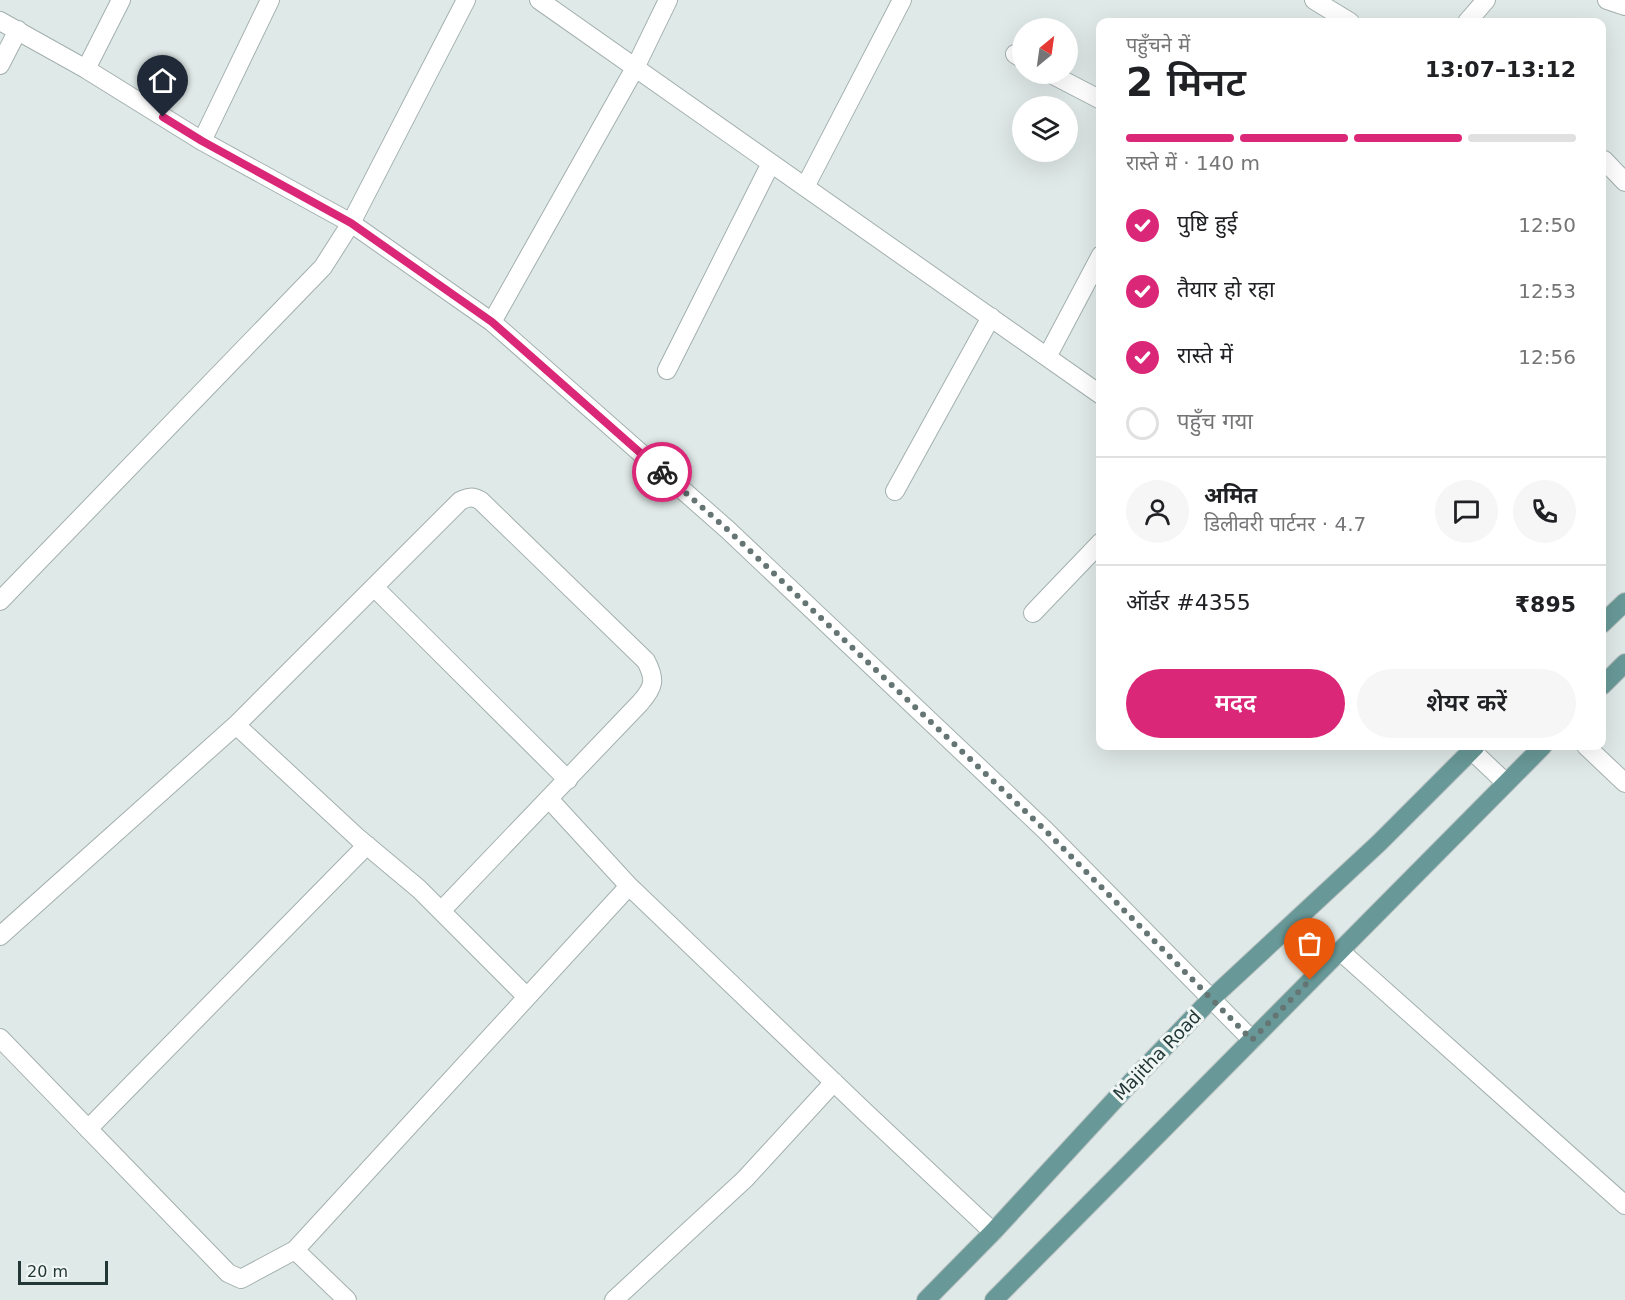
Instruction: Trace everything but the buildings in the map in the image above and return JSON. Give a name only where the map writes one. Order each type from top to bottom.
[{"type":"main road","points":[[1606,620],[1625,602]]},
{"type":"main road","points":[[1606,682],[1625,663]]},
{"type":"main road","name":"Majitha Road","points":[[926,1300],[993,1232],[1211,999],[1379,843],[1469,750]]},
{"type":"main road","points":[[994,1300],[1539,750]]},
{"type":"street","points":[[86,69],[121,0]]},
{"type":"street","points":[[202,141],[270,0]]},
{"type":"street","points":[[0,601],[323,267],[351,223],[466,0]]},
{"type":"street","points":[[539,0],[1096,391]]},
{"type":"street","points":[[492,322],[635,68],[669,0]]},
{"type":"street","points":[[805,187],[902,0]]},
{"type":"street","points":[[1314,0],[1343,18]]},
{"type":"street","points":[[1470,18],[1486,0]]},
{"type":"street","points":[[1607,0],[1625,6]]},
{"type":"street","points":[[0,21],[86,69],[202,141],[351,223],[492,322],[745,546],[1045,830],[1252,1040]]},
{"type":"street","points":[[0,65],[18,30]]},
{"type":"street","points":[[1070,84],[1096,97]]},
{"type":"street","points":[[1606,162],[1625,182]]},
{"type":"street","points":[[667,370],[771,163]]},
{"type":"street","points":[[1047,357],[1096,264]]},
{"type":"street","points":[[895,491],[991,317]]},
{"type":"street","points":[[0,936],[236,725],[466,497],[476,498],[489,508],[646,661],[653,681],[651,689],[568,780],[441,911]]},
{"type":"street","points":[[1033,613],[1096,547]]},
{"type":"street","points":[[374,587],[568,780]]},
{"type":"street","points":[[236,725],[419,890],[527,997]]},
{"type":"street","points":[[1475,750],[1506,783]]},
{"type":"street","points":[[1590,750],[1625,783]]},
{"type":"street","points":[[549,799],[629,886],[993,1232]]},
{"type":"street","points":[[88,1129],[367,845]]},
{"type":"street","points":[[0,1038],[228,1273],[241,1279],[295,1250],[629,886]]},
{"type":"street","points":[[1340,951],[1625,1205]]},
{"type":"street","points":[[614,1300],[745,1179],[834,1082]]},
{"type":"street","points":[[295,1250],[347,1300]]},
{"type":"way so far","points":[[662,472],[728,530],[1045,830],[1252,1040],[1310,980]]},
{"type":"route","points":[[163,117],[351,223],[492,322],[662,472]]}]
